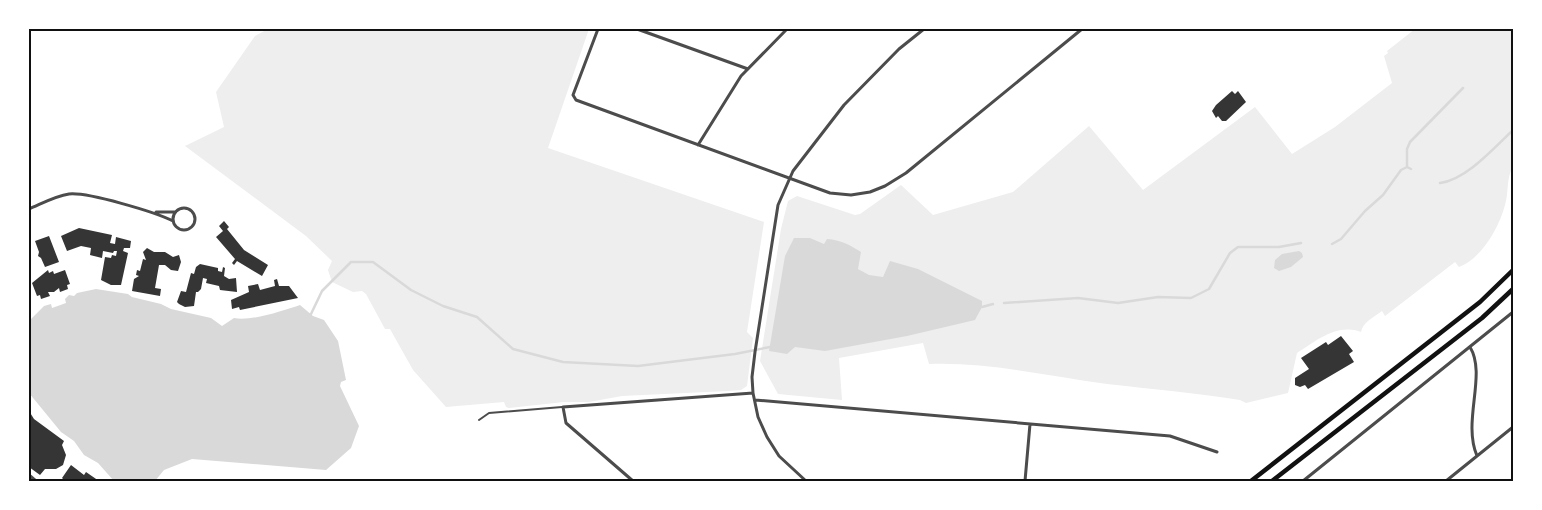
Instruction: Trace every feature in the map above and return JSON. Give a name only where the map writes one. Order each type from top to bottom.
[{"type":"main road","points":[[1251,481],[1480,302],[1513,270]]},
{"type":"main road","points":[[1272,481],[1482,318],[1513,289]]},
{"type":"street","points":[[598,29],[573,95],[576,100],[789,179],[840,195],[870,192],[885,186],[906,173],[1082,29]]},
{"type":"street","points":[[637,29],[748,69]]},
{"type":"street","points":[[698,145],[748,69],[787,29]]},
{"type":"street","points":[[806,481],[779,456],[770,443],[758,417],[752,377],[778,205],[789,179],[844,105],[899,49],[924,29]]},
{"type":"street","points":[[29,209],[70,194],[155,212],[175,212],[183,208],[189,210],[194,215],[195,222],[191,228],[184,230],[177,228],[173,222],[155,212]]},
{"type":"street","points":[[173,222],[175,212]]},
{"type":"street","points":[[1304,481],[1513,312]]},
{"type":"street","points":[[1470,347],[1476,362],[1470,431],[1477,456]]},
{"type":"street","points":[[633,481],[566,424],[563,407],[754,393]]},
{"type":"street","points":[[755,400],[1170,436],[1194,442],[1217,452]]},
{"type":"street","points":[[1025,481],[1030,424]]},
{"type":"street","points":[[1446,481],[1513,427]]},
{"type":"street","points":[[29,475],[36,481]]},
{"type":"lane","points":[[479,420],[489,413],[563,407]]},
{"type":"shaded area","points":[[268,29],[589,29],[548,148],[764,222],[747,332],[753,338],[747,386],[741,390],[622,396],[589,402],[564,402],[509,408],[506,407],[504,402],[446,407],[413,370],[390,329],[385,329],[366,294],[362,291],[353,292],[332,282],[328,270],[332,261],[306,236],[185,146],[224,127],[216,92],[255,36]]},
{"type":"shaded area","points":[[1415,29],[1513,29],[1513,167],[1509,176],[1502,214],[1488,242],[1467,263],[1459,267],[1455,262],[1385,316],[1382,311],[1372,318],[1364,325],[1361,332],[1344,330],[1335,332],[1319,339],[1297,353],[1288,393],[1246,403],[1240,400],[1107,384],[996,367],[929,364],[923,343],[839,358],[842,400],[778,394],[760,361],[781,229],[788,201],[797,196],[855,215],[860,214],[901,185],[933,215],[1013,192],[1089,126],[1143,190],[1255,107],[1292,154],[1335,127],[1392,83],[1384,56],[1388,53],[1387,51]]},
{"type":"shaded area","points":[[794,238],[810,238],[824,244],[827,239],[849,245],[861,252],[858,269],[869,275],[883,277],[890,261],[918,269],[982,301],[982,307],[975,320],[907,336],[825,351],[795,347],[787,354],[769,351],[785,256]]},
{"type":"shaded area","points":[[1299,251],[1303,257],[1291,267],[1279,271],[1274,268],[1275,260],[1282,254]]},
{"type":"shaded area","points":[[96,289],[128,294],[132,297],[161,304],[171,309],[211,318],[222,326],[234,318],[258,317],[300,305],[313,316],[324,320],[338,341],[346,380],[341,382],[340,386],[359,426],[351,448],[326,470],[192,459],[164,470],[155,481],[114,481],[98,463],[84,455],[74,441],[61,432],[29,393],[29,321],[44,306],[51,304],[52,308],[66,303],[65,299],[69,295],[74,296],[77,293]]},
{"type":"building","points":[[1232,91],[1235,94],[1238,91],[1246,102],[1226,121],[1222,121],[1218,116],[1216,118],[1212,111]]},
{"type":"building","points":[[224,221],[229,227],[227,229],[244,250],[268,265],[262,276],[237,261],[234,265],[232,263],[235,259],[216,237],[223,231],[219,226]]},
{"type":"building","points":[[79,228],[112,235],[110,243],[115,244],[116,237],[131,241],[130,248],[124,248],[123,251],[128,253],[121,285],[111,285],[101,280],[105,257],[111,258],[112,255],[116,256],[117,251],[113,253],[103,251],[102,258],[90,255],[91,248],[81,246],[67,251],[61,236]]},
{"type":"building","points":[[49,236],[59,262],[45,267],[38,256],[39,252],[35,241]]},
{"type":"building","points":[[147,248],[154,252],[165,252],[173,257],[179,255],[181,262],[178,271],[171,270],[165,265],[159,265],[155,288],[161,289],[160,296],[132,291],[134,279],[139,276],[136,275],[137,270],[140,271],[143,259],[146,260],[143,252]]},
{"type":"building","points":[[200,264],[218,268],[218,271],[222,272],[223,267],[225,268],[224,276],[229,279],[236,278],[237,292],[220,290],[219,286],[206,283],[207,279],[203,278],[201,289],[196,292],[194,306],[185,307],[179,304],[177,302],[181,291],[186,292],[191,273],[194,274],[196,267]]},
{"type":"building","points":[[48,270],[49,273],[53,271],[54,274],[65,270],[70,284],[67,285],[68,289],[60,292],[59,288],[54,292],[48,292],[50,296],[41,299],[40,295],[37,296],[32,283]]},
{"type":"building","points":[[277,279],[279,286],[289,286],[298,298],[240,310],[239,307],[232,309],[231,300],[249,292],[248,286],[258,284],[260,290],[275,286],[274,280]]},
{"type":"building","points":[[1341,336],[1353,351],[1349,354],[1354,362],[1308,389],[1305,385],[1300,387],[1295,385],[1295,378],[1309,369],[1301,358],[1326,342],[1328,345]]},
{"type":"building","points":[[29,411],[34,419],[64,441],[62,445],[66,455],[63,465],[56,469],[45,469],[40,475],[29,467]]},
{"type":"building","points":[[71,465],[84,475],[86,472],[99,481],[65,481],[62,478]]},
{"type":"waterway","points":[[1407,167],[1407,149],[1410,142],[1463,88]]},
{"type":"waterway","points":[[1440,183],[1450,181],[1470,170],[1513,130]]},
{"type":"waterway","points":[[1332,244],[1341,239],[1365,211],[1383,195],[1401,170],[1407,167],[1411,169]]},
{"type":"waterway","points":[[1004,303],[1078,298],[1118,303],[1158,297],[1191,298],[1209,289],[1230,253],[1238,247],[1279,247],[1301,243]]},
{"type":"waterway","points":[[311,314],[322,291],[351,262],[373,262],[411,290],[443,306],[477,317],[513,349],[563,362],[638,366],[735,354],[770,347]]},
{"type":"waterway","points":[[982,307],[993,304]]}]
